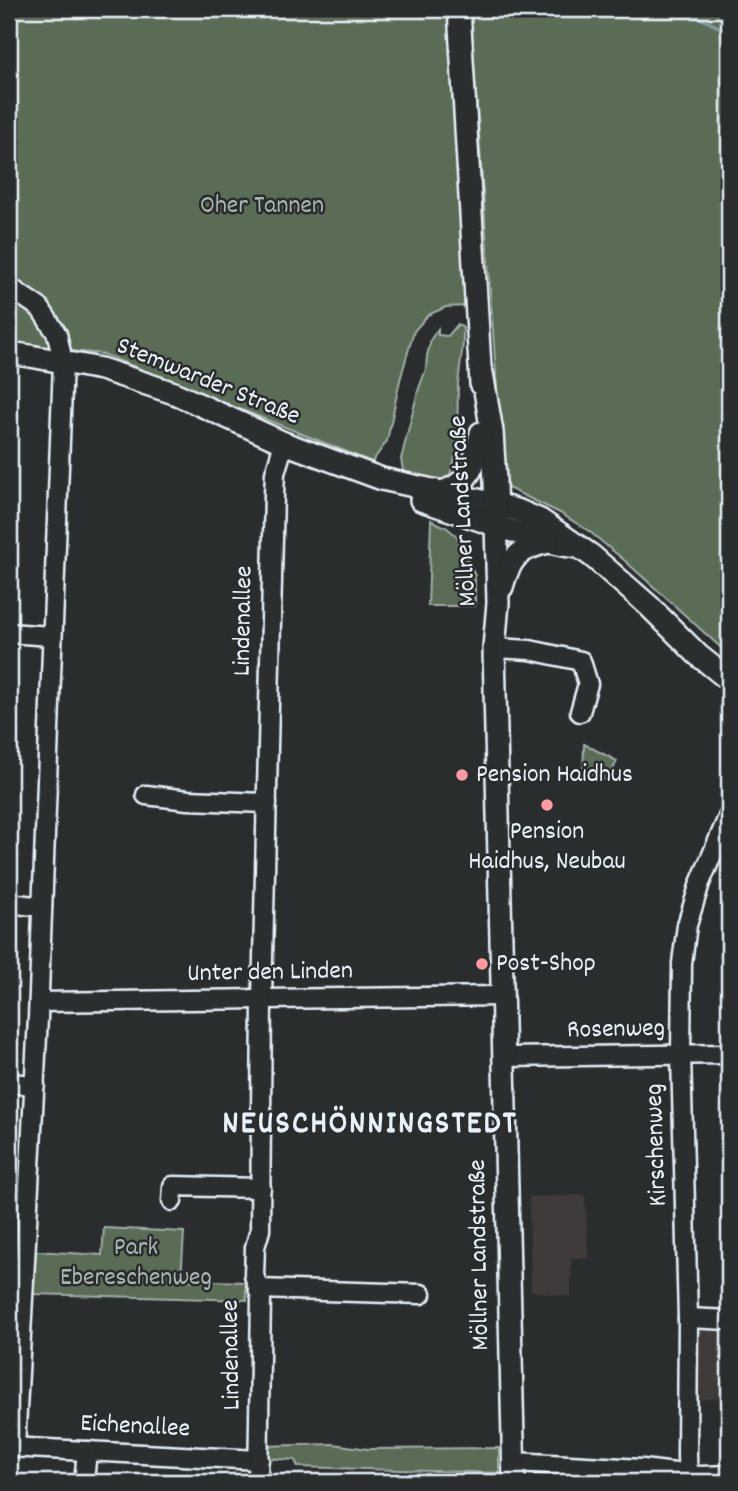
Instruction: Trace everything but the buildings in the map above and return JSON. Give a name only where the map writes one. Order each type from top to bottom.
[{"type":"main road","name":"Möllner Landstraße","points":[[460,9],[482,373],[481,433],[498,603],[494,648],[513,1472]]},
{"type":"main road","name":"Stemwarder Straße","points":[[9,353],[102,369],[174,393],[284,443],[382,479],[439,493],[489,513]]},
{"type":"main road","name":"Möllner Landstraße","points":[[482,373],[492,432],[485,597],[494,648]]},
{"type":"main road","points":[[439,493],[460,484],[468,475],[475,460],[481,433]]},
{"type":"main road","name":"Stemwarder Straße","points":[[382,479],[421,500],[489,513]]},
{"type":"main road","points":[[489,513],[548,542],[581,547]]},
{"type":"main road","points":[[489,513],[540,520],[581,547],[649,606],[698,655],[729,680]]},
{"type":"main road","points":[[498,603],[508,566],[526,548],[548,542]]},
{"type":"street","points":[[9,287],[40,308],[57,334],[63,362],[39,1002],[12,1447]]},
{"type":"street","name":"Lindenallee","points":[[258,1482],[261,1297],[254,1275],[255,1247],[260,1231],[262,999],[274,495],[275,473],[284,443]]},
{"type":"street","points":[[9,634],[51,636]]},
{"type":"street","points":[[494,648],[530,650],[580,661],[588,684],[580,712]]},
{"type":"street","points":[[146,795],[188,800],[267,803]]},
{"type":"street","name":"Kirschenweg","points":[[688,1478],[682,963],[687,925],[700,883],[729,815]]},
{"type":"street","points":[[9,903],[42,907]]},
{"type":"street","name":"Unter den Linden","points":[[39,1002],[502,996]]},
{"type":"street","name":"Rosenweg","points":[[503,1057],[729,1054]]},
{"type":"street","points":[[9,1083],[35,1085]]},
{"type":"street","points":[[172,1201],[173,1186],[261,1188]]},
{"type":"street","points":[[258,1289],[421,1294]]},
{"type":"street","points":[[688,1318],[729,1320]]},
{"type":"street","name":"Eichenallee","points":[[12,1447],[259,1460]]},
{"type":"street","points":[[84,1482],[87,1451]]},
{"type":"street","points":[[513,1472],[642,1469],[688,1478],[729,1475]]},
{"type":"shaded area","points":[[585,1195],[588,1258],[571,1259],[571,1297],[531,1291],[529,1197]]},
{"type":"shaded area","points":[[690,1321],[729,1322],[729,1398],[690,1400]]},
{"type":"green space","name":"Oher Tannen","points":[[9,9],[448,9],[466,306],[446,307],[428,315],[414,331],[387,441],[372,462],[103,354],[9,345]]},
{"type":"green space","points":[[470,9],[729,9],[729,655],[590,532],[560,513],[504,486]]},
{"type":"green space","points":[[458,324],[463,328],[463,343],[458,384],[457,452],[449,477],[433,481],[404,476],[401,459],[426,369],[431,339],[438,329],[438,335],[448,336]]},
{"type":"green space","points":[[431,520],[457,536],[475,576],[475,606],[428,606]]},
{"type":"green space","points":[[584,744],[617,761],[608,780],[583,777]]},
{"type":"green space","name":"Park Ebereschenweg","points":[[104,1228],[184,1232],[181,1280],[245,1282],[247,1300],[33,1294],[36,1251],[102,1255]]},
{"type":"green space","points":[[333,1444],[368,1449],[499,1448],[499,1473],[298,1467],[295,1460],[263,1458],[262,1446]]},
{"type":"waterway","points":[[681,9],[729,32]]},
{"type":"place","name":"Pension Haidhus","points":[[462,775]]},
{"type":"place","name":"Pension Haidhus, Neubau","points":[[547,805]]},
{"type":"place","name":"Post-Shop","points":[[482,964]]},
{"type":"district","name":"NEUSCHÖNNINGSTEDT","points":[[370,1125]]}]
